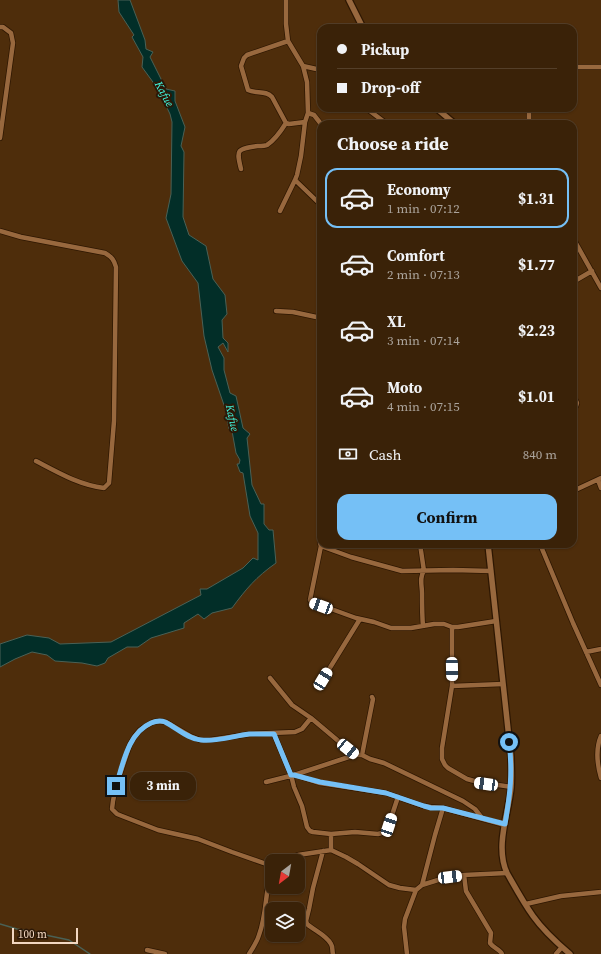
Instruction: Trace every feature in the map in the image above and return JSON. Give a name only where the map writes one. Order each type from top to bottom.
[{"type":"street","points":[[280,211],[295,180],[301,156],[305,122],[308,113],[307,82],[303,66],[288,41],[286,0]]},
{"type":"street","points":[[349,0],[361,24]]},
{"type":"street","points":[[0,27],[3,27],[11,33],[13,43],[0,138]]},
{"type":"street","points":[[286,123],[269,94],[252,92],[248,90],[240,66],[247,55],[288,41]]},
{"type":"street","points":[[303,66],[317,69]]},
{"type":"street","points":[[577,67],[601,67]]},
{"type":"street","points":[[371,112],[382,120]]},
{"type":"street","points":[[441,112],[450,120]]},
{"type":"street","points":[[308,113],[314,115],[318,120]]},
{"type":"street","points":[[286,123],[305,122]]},
{"type":"street","points":[[241,169],[238,155],[239,152],[245,148],[266,146],[280,133],[286,123]]},
{"type":"street","points":[[295,180],[317,200]]},
{"type":"street","points":[[0,231],[21,237],[105,253],[112,257],[115,261],[116,267],[114,421],[109,483],[104,488],[96,487],[67,477],[36,461]]},
{"type":"street","points":[[577,245],[601,288]]},
{"type":"street","points":[[577,280],[592,271]]},
{"type":"street","points":[[276,311],[293,312],[317,317]]},
{"type":"street","points":[[577,489],[600,479],[601,488]]},
{"type":"street","points":[[321,548],[310,602],[391,628],[411,628],[440,624],[452,627],[496,621]]},
{"type":"street","points":[[326,548],[398,571],[491,571]]},
{"type":"street","points":[[421,548],[424,571],[421,579],[421,608],[423,626]]},
{"type":"street","points":[[488,548],[511,757],[511,787],[501,845],[503,865],[533,916],[570,954]]},
{"type":"street","points":[[542,548],[601,685]]},
{"type":"street","points":[[323,679],[360,619]]},
{"type":"street","points":[[452,627],[452,686],[442,748],[443,762],[448,768],[466,779],[511,787]]},
{"type":"street","points":[[586,652],[601,649]]},
{"type":"street","points":[[270,678],[292,705],[311,718],[355,755]]},
{"type":"street","points":[[452,686],[503,684]]},
{"type":"street","points":[[362,754],[373,699],[372,697]]},
{"type":"street","points":[[265,864],[198,839],[158,830],[126,819],[114,811],[112,807],[116,786],[130,744],[140,730],[156,721],[162,721],[200,740],[210,740],[250,734],[274,734],[298,731],[311,718]]},
{"type":"street","points":[[274,734],[293,775],[294,787],[310,831],[331,834],[355,832],[378,834],[385,832],[388,830],[398,797]]},
{"type":"street","points":[[601,736],[598,743],[597,758],[601,778]]},
{"type":"street","points":[[266,782],[362,754],[370,760],[379,761],[392,766],[463,801],[475,809],[482,818]]},
{"type":"street","points":[[293,775],[320,782],[376,791],[431,808],[443,808],[505,824]]},
{"type":"street","points":[[422,885],[443,808]]},
{"type":"street","points":[[331,834],[331,850]]},
{"type":"street","points":[[304,854],[331,850],[358,864],[389,885],[416,890]]},
{"type":"street","points":[[323,851],[306,921],[307,924],[327,939],[332,947],[333,954]]},
{"type":"street","points":[[407,954],[404,927],[405,919],[416,890],[422,885],[464,875],[507,872]]},
{"type":"street","points":[[464,875],[466,891],[491,934],[490,944],[502,954]]},
{"type":"street","points":[[526,904],[561,896],[601,892]]},
{"type":"street","points":[[249,954],[260,934],[266,894]]},
{"type":"street","points":[[556,954],[562,947]]},
{"type":"street","points":[[147,950],[165,954]]},
{"type":"water","name":"Kafue","points":[[118,0],[130,0],[145,40],[146,49],[153,52],[150,57],[166,89],[175,91],[175,101],[185,127],[181,146],[184,152],[183,217],[189,235],[206,246],[213,279],[225,295],[227,314],[222,320],[223,338],[228,343],[228,352],[223,343],[218,347],[224,358],[224,370],[230,393],[236,396],[243,428],[250,434],[247,438],[252,485],[261,504],[264,504],[264,524],[269,530],[273,530],[276,563],[252,584],[232,608],[212,613],[204,619],[198,614],[184,623],[184,628],[151,638],[138,647],[127,647],[108,658],[105,663],[97,666],[82,663],[55,661],[47,655],[32,652],[0,667],[0,644],[27,635],[49,638],[60,644],[111,642],[201,595],[200,589],[207,589],[243,568],[253,558],[258,560],[258,533],[250,516],[243,473],[240,472],[237,464],[239,464],[240,460],[236,453],[232,431],[229,429],[225,408],[212,370],[204,336],[198,283],[182,261],[166,218],[171,194],[172,122],[170,114],[158,89],[142,67],[143,57],[132,37],[134,35],[119,12]]},
{"type":"waterway","points":[[0,924],[69,940],[90,954]]},
{"type":"route","points":[[116,786],[130,744],[135,736],[146,726],[156,721],[162,721],[200,740],[223,739],[250,734],[274,734],[291,775],[344,787],[386,793],[431,808],[443,808],[505,824],[511,787],[511,757],[509,742]]}]
